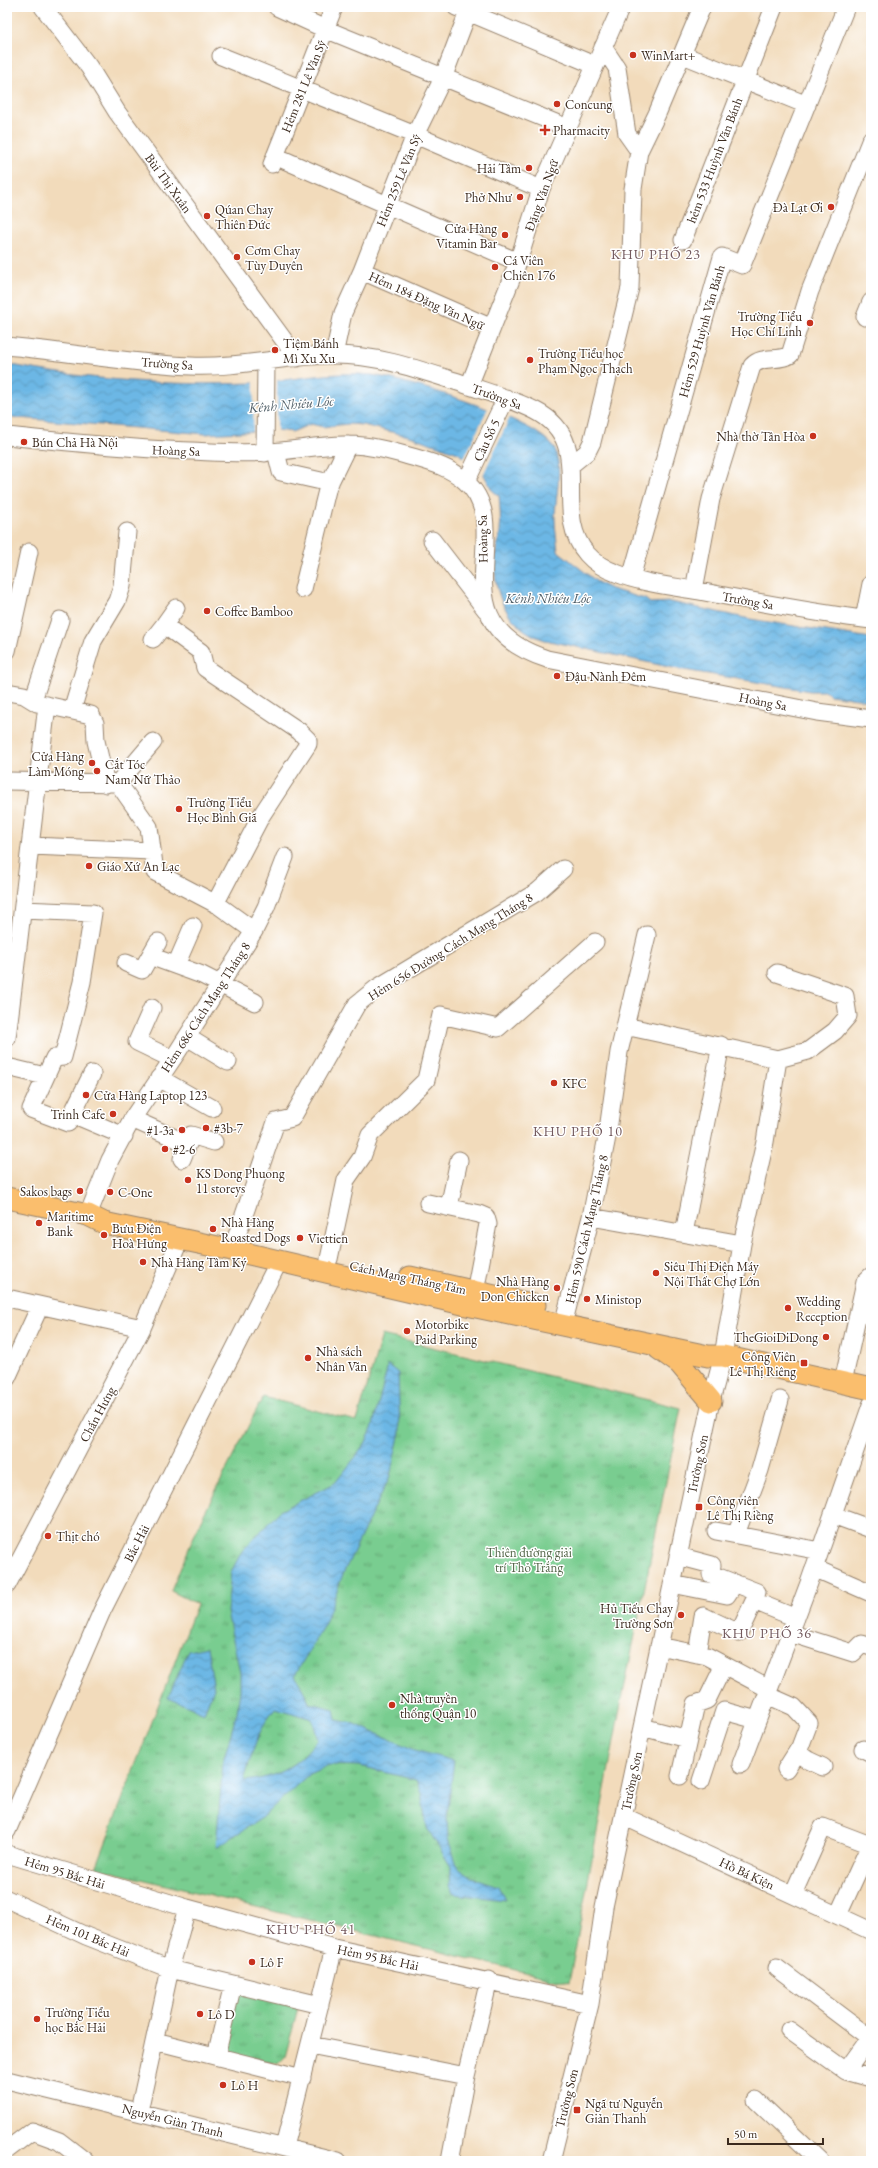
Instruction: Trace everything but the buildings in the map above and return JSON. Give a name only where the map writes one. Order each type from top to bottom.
[{"type":"main road","name":"Cách Mạng Tháng Tám","points":[[7,1198],[88,1215],[104,1223],[279,1261],[467,1305],[708,1356],[723,1356],[871,1389]]},
{"type":"main road","name":"Cách Mạng Tháng Tám","points":[[88,1215],[108,1212],[235,1241],[329,1259],[714,1346],[723,1356]]},
{"type":"main road","points":[[652,1344],[680,1364],[711,1401]]},
{"type":"street","name":"Bùi Thị Xuân","points":[[44,7],[89,67],[118,112],[297,358]]},
{"type":"street","points":[[277,7],[325,29],[568,128]]},
{"type":"street","name":"Hẻm 281 Lê Văn Sỹ","points":[[334,7],[273,160],[388,205]]},
{"type":"street","name":"Đặng Văn Ngữ","points":[[469,386],[518,262],[541,189],[594,65],[621,7]]},
{"type":"street","points":[[571,465],[587,452],[592,442],[630,288],[633,189],[639,151],[702,7]]},
{"type":"street","name":"hẻm 533 Huỳnh Văn Bánh","points":[[683,240],[774,7]]},
{"type":"street","name":"Hẻm 529 Huỳnh Văn Bánh","points":[[631,578],[722,257],[742,265],[846,7]]},
{"type":"street","points":[[465,9],[594,65]]},
{"type":"street","name":"Hẻm 259 Lê Văn Sỹ","points":[[334,355],[343,313],[362,271],[415,135],[443,78],[465,9]]},
{"type":"street","points":[[603,47],[617,68],[627,134],[639,151]]},
{"type":"street","name":"hẻm 533 Huỳnh Văn Bánh","points":[[682,55],[745,80]]},
{"type":"street","points":[[221,56],[415,135],[541,189]]},
{"type":"street","points":[[745,80],[807,105]]},
{"type":"street","points":[[694,590],[711,498],[752,366],[759,360],[776,360],[790,355],[810,291],[871,139]]},
{"type":"street","points":[[388,205],[518,262]]},
{"type":"street","name":"Hẻm 184 Đặng Văn Ngữ","points":[[362,271],[492,328]]},
{"type":"street","name":"Trường Sa","points":[[7,346],[192,366],[229,365],[334,355],[372,358],[396,363],[469,386],[503,405],[542,414],[558,428],[567,445],[571,465],[572,518],[578,542],[587,554],[599,564],[614,572],[631,578],[868,620]]},
{"type":"street","points":[[266,362],[268,447],[282,472],[330,483]]},
{"type":"street","name":"Cầu Số 5","points":[[470,475],[503,405]]},
{"type":"street","name":"Hoàng Sa","points":[[7,436],[143,449],[348,445],[370,447],[430,462],[470,475],[485,521],[483,578],[486,602],[491,616],[497,626],[516,646],[531,654],[547,659],[817,712],[871,719]]},
{"type":"street","points":[[303,589],[330,483],[348,445]]},
{"type":"street","points":[[7,692],[24,695],[40,702],[72,710],[93,641],[117,601],[122,586],[127,532]]},
{"type":"street","points":[[432,540],[491,616]]},
{"type":"street","points":[[7,651],[29,552]]},
{"type":"street","points":[[868,620],[871,584]]},
{"type":"street","points":[[153,639],[176,608]]},
{"type":"street","points":[[7,1038],[39,783],[40,702],[60,620]]},
{"type":"street","points":[[164,625],[201,652],[204,668],[299,731],[308,740],[308,744],[261,816],[215,904]]},
{"type":"street","name":"Hẻm 686 Cách Mạng Tháng 8","points":[[72,710],[92,715],[95,723],[96,741],[112,783],[149,827],[155,872],[215,904],[254,931],[221,985],[132,1119],[110,1160],[88,1215]]},
{"type":"street","points":[[7,781],[39,783],[112,783],[153,742]]},
{"type":"street","points":[[31,846],[152,851]]},
{"type":"street","points":[[254,931],[266,907],[285,857]]},
{"type":"street","name":"Hẻm 656 Đường Cách Mạng Tháng 8","points":[[235,1241],[276,1122],[292,1118],[357,1004],[377,988],[537,892],[563,870]]},
{"type":"street","points":[[23,910],[93,913],[82,982],[63,1057],[54,1058],[31,1109],[68,1123],[92,1074]]},
{"type":"street","points":[[176,965],[192,926]]},
{"type":"street","name":"Hẻm 590 Cách Mạng Tháng 8","points":[[566,1313],[592,1217],[625,1026],[647,934]]},
{"type":"street","points":[[329,1259],[346,1180],[362,1157],[370,1135],[426,1080],[441,1015],[498,1028],[595,942]]},
{"type":"street","points":[[126,963],[142,970],[154,949],[176,965],[255,1002]]},
{"type":"street","points":[[625,1026],[778,1059],[808,1051],[835,1031],[848,1016],[845,996],[777,972]]},
{"type":"street","points":[[152,1008],[137,1042],[172,1059]]},
{"type":"street","points":[[187,1037],[228,1062]]},
{"type":"street","points":[[684,1233],[721,1046]]},
{"type":"street","name":"Trường Sơn","points":[[551,2161],[590,2004],[604,1907],[711,1401],[723,1356],[742,1244],[765,1142],[778,1059]]},
{"type":"street","points":[[7,1067],[45,1076]]},
{"type":"street","points":[[159,1078],[212,1108]]},
{"type":"street","points":[[72,1114],[124,1136]]},
{"type":"street","points":[[132,1119],[185,1151],[191,1135],[214,1142]]},
{"type":"street","points":[[449,1207],[459,1160]]},
{"type":"street","points":[[428,1203],[479,1214],[486,1217],[488,1224],[475,1292]]},
{"type":"street","points":[[592,1217],[742,1244]]},
{"type":"street","name":"Chấn Hưng","points":[[7,1585],[142,1328],[180,1239]]},
{"type":"street","name":"Bắc Hải","points":[[7,1831],[102,1611],[279,1261]]},
{"type":"street","points":[[842,1382],[865,1282],[871,1276]]},
{"type":"street","points":[[7,1298],[142,1328]]},
{"type":"street","points":[[7,1378],[40,1306]]},
{"type":"street","points":[[736,1534],[760,1470],[780,1400]]},
{"type":"street","points":[[741,1764],[793,1626],[871,1405]]},
{"type":"street","points":[[833,1515],[871,1529]]},
{"type":"street","points":[[716,1531],[820,1551]]},
{"type":"street","points":[[678,1556],[712,1564],[711,1574],[757,1592],[754,1602],[738,1633],[703,1616],[697,1654]]},
{"type":"street","points":[[814,1568],[871,1593]]},
{"type":"street","points":[[672,1584],[727,1595],[735,1583]]},
{"type":"street","points":[[754,1602],[793,1626],[853,1653],[862,1644],[871,1647]]},
{"type":"street","points":[[659,1646],[707,1656],[794,1707],[809,1723],[797,1752],[786,1769]]},
{"type":"street","points":[[680,1776],[696,1704],[707,1700],[724,1665]]},
{"type":"street","points":[[701,1781],[724,1711],[757,1720]]},
{"type":"street","points":[[642,1726],[688,1739]]},
{"type":"street","points":[[797,1752],[808,1760],[823,1767]]},
{"type":"street","name":"Hồ Bá Kiện","points":[[623,1816],[871,1931]]},
{"type":"street","points":[[793,1894],[823,1827],[870,1846],[838,1915]]},
{"type":"street","name":"Hẻm 95 Bắc Hải","points":[[8,1859],[334,1948],[489,1980],[590,2004]]},
{"type":"street","name":"Hẻm 101 Bắc Hải","points":[[7,1899],[86,1936],[170,1970],[320,2005]]},
{"type":"street","points":[[139,2111],[170,1970],[187,1908]]},
{"type":"street","points":[[284,2148],[334,1948]]},
{"type":"street","points":[[777,1968],[870,2038],[846,2070]]},
{"type":"street","points":[[450,2161],[466,2076],[489,1980]]},
{"type":"street","points":[[216,2056],[233,1984]]},
{"type":"street","points":[[789,2030],[846,2070],[871,2078]]},
{"type":"street","points":[[155,2041],[302,2078]]},
{"type":"street","points":[[310,2045],[466,2076]]},
{"type":"street","name":"Nguyễn Giàn Thanh","points":[[7,2080],[139,2111],[338,2161]]},
{"type":"street","points":[[756,2100],[820,2161]]},
{"type":"street","points":[[7,2150],[32,2131],[59,2142],[85,2161]]},
{"type":"green space","name":"Thiên đường giải trí Thỏ Trắng","points":[[382,1335],[681,1408],[618,1719],[569,1983],[96,1868],[197,1604],[171,1591],[200,1522],[263,1397],[357,1421]]},
{"type":"green space","points":[[237,1990],[298,2008],[285,2057],[278,2064],[227,2054],[223,2049]]},
{"type":"water","name":"Kênh Nhiêu Lộc","points":[[7,364],[37,370],[98,378],[190,384],[251,383],[342,374],[372,375],[413,384],[499,413],[524,425],[543,437],[554,448],[557,456],[559,473],[555,510],[558,551],[596,581],[611,589],[645,599],[650,603],[671,602],[750,619],[871,638],[871,701],[830,695],[825,691],[810,691],[678,669],[545,640],[532,635],[521,628],[512,619],[505,608],[496,584],[495,556],[500,535],[499,496],[492,490],[483,473],[458,453],[412,437],[363,425],[348,424],[323,427],[311,424],[292,432],[277,430],[206,434],[7,417]]},
{"type":"water","points":[[388,1365],[398,1373],[400,1432],[390,1476],[343,1574],[325,1623],[295,1675],[310,1703],[334,1709],[336,1720],[352,1723],[415,1750],[454,1761],[447,1816],[448,1839],[458,1868],[471,1877],[498,1886],[505,1900],[453,1894],[450,1885],[451,1867],[427,1828],[421,1794],[416,1780],[359,1766],[329,1765],[309,1774],[259,1820],[216,1847],[223,1762],[237,1712],[240,1690],[240,1672],[227,1612],[231,1572],[242,1551],[280,1511],[335,1483],[365,1444],[372,1429]],"holes":[[[275,1708],[312,1719],[318,1739],[302,1757],[286,1769],[268,1777],[244,1781],[252,1752],[260,1733]]]},
{"type":"water","points":[[207,1647],[214,1688],[204,1713],[168,1698],[188,1651]]},
{"type":"pier","points":[[277,379],[277,432],[253,435],[254,381]]},
{"type":"pier","points":[[488,408],[510,417],[483,475],[464,459]]},
{"type":"place","name":"WinMart+","points":[[633,55]]},
{"type":"place","name":"Concung","points":[[557,104]]},
{"type":"place","name":"Pharmacity","points":[[545,130]]},
{"type":"place","name":"Hải Tâm","points":[[529,168]]},
{"type":"place","name":"Phở Như","points":[[520,197]]},
{"type":"place","name":"Đà Lạt Ơi","points":[[831,207]]},
{"type":"place","name":"Qúan Chay Thiên Đức","points":[[207,216]]},
{"type":"place","name":"Cửa Hàng Vitamin Bar","points":[[505,235]]},
{"type":"place","name":"Cơm Chay Tùy Duyên","points":[[237,257]]},
{"type":"place","name":"Cá Viên Chiên 176","points":[[495,267]]},
{"type":"place","name":"Trường Tiểu Học Chí Linh","points":[[810,323]]},
{"type":"place","name":"Tiệm Bánh Mì Xu Xu","points":[[275,350]]},
{"type":"place","name":"Trường Tiểu học Phạm Ngọc Thạch","points":[[530,360]]},
{"type":"place","name":"Nhà thờ Tân Hòa","points":[[813,436]]},
{"type":"place","name":"Bún Chả Hà Nội","points":[[24,442]]},
{"type":"place","name":"Coffee Bamboo","points":[[207,611]]},
{"type":"place","name":"Đậu Nành Đêm","points":[[557,676]]},
{"type":"place","name":"Cửa Hàng Làm Móng","points":[[92,763]]},
{"type":"place","name":"Cắt Tóc Nam Nữ Thảo","points":[[97,771]]},
{"type":"place","name":"Trường Tiểu Học Bình Giã","points":[[179,809]]},
{"type":"place","name":"Giáo Xứ An Lạc","points":[[89,866]]},
{"type":"place","name":"KFC","points":[[554,1083]]},
{"type":"place","name":"Cửa Hàng Laptop 123","points":[[86,1095]]},
{"type":"place","name":"Trinh Cafe","points":[[113,1114]]},
{"type":"place","name":"#3b-7","points":[[206,1128]]},
{"type":"place","name":"#1-3a","points":[[182,1130]]},
{"type":"place","name":"#2-6","points":[[165,1149]]},
{"type":"place","name":"KS Dong Phuong 11 storeys","points":[[188,1180]]},
{"type":"place","name":"Sakos bags","points":[[80,1191]]},
{"type":"place","name":"C-One","points":[[110,1192]]},
{"type":"place","name":"Maritime Bank","points":[[39,1223]]},
{"type":"place","name":"Nhà Hàng Roasted Dogs","points":[[213,1229]]},
{"type":"place","name":"Bưu Điện Hoà Hưng","points":[[104,1235]]},
{"type":"place","name":"Viettien","points":[[300,1238]]},
{"type":"place","name":"Nhà Hàng Tâm Ký","points":[[143,1262]]},
{"type":"place","name":"Siêu Thị Điện Máy Nội Thất Chợ Lớn","points":[[656,1273]]},
{"type":"place","name":"Nhà Hàng Don Chicken","points":[[557,1288]]},
{"type":"place","name":"Ministop","points":[[587,1299]]},
{"type":"place","name":"Wedding Reception","points":[[788,1308]]},
{"type":"place","name":"Motorbike Paid Parking","points":[[407,1331]]},
{"type":"place","name":"TheGioiDiDong","points":[[826,1337]]},
{"type":"place","name":"Nhà sách Nhân Văn","points":[[308,1358]]},
{"type":"place","name":"Công Viên Lê Thị Riêng","points":[[804,1363]]},
{"type":"place","name":"Công viên Lê Thị Riềng","points":[[699,1507]]},
{"type":"place","name":"Thịt chó","points":[[48,1536]]},
{"type":"place","name":"Hủ Tiếu Chay Trường Sơn","points":[[681,1615]]},
{"type":"place","name":"Nhà truyền thống Quận 10","points":[[392,1705]]},
{"type":"place","name":"Lô F","points":[[252,1962]]},
{"type":"place","name":"Lô D","points":[[200,2014]]},
{"type":"place","name":"Trường Tiểu học Bắc Hải","points":[[37,2019]]},
{"type":"place","name":"Lô H","points":[[223,2085]]},
{"type":"place","name":"Ngã tư Nguyễn Giản Thanh","points":[[577,2110]]},
{"type":"district","name":"KHU PHỐ 23","points":[[656,254]]},
{"type":"district","name":"KHU PHỐ 10","points":[[578,1131]]},
{"type":"district","name":"KHU PHỐ 36","points":[[767,1633]]},
{"type":"district","name":"KHU PHỐ 41","points":[[311,1929]]}]
